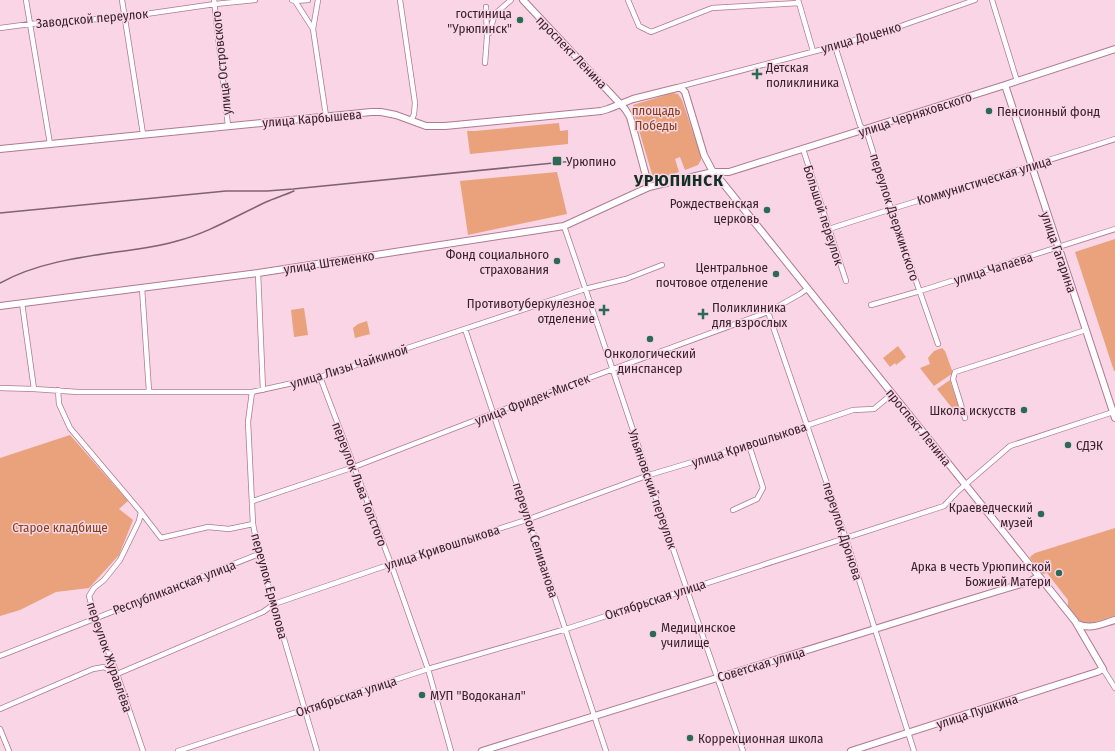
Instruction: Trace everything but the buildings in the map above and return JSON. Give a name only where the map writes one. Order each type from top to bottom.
[{"type":"main road","name":"проспект Ленина","points":[[523,0],[622,104]]},
{"type":"main road","name":"улица Черняховского","points":[[713,172],[729,172],[865,130],[1115,48]]},
{"type":"main road","name":"улица Гагарина","points":[[1005,85],[1114,415]]},
{"type":"main road","points":[[677,88],[681,88],[684,92],[704,154],[713,172],[649,187],[630,117],[622,104],[677,88]]},
{"type":"main road","name":"улица Карбышева","points":[[0,149],[371,112],[396,115],[426,126],[445,126],[601,111],[622,104]]},
{"type":"main road","name":"проспект Ленина","points":[[713,172],[1077,624],[1103,669]]},
{"type":"main road","name":"улица Штеменко","points":[[0,306],[258,273],[564,226],[649,187]]},
{"type":"main road","name":"Советская улица","points":[[482,751],[1031,581],[1039,576]]},
{"type":"main road","points":[[1077,624],[1085,627],[1115,620]]},
{"type":"main road","name":"улица Пушкина","points":[[851,751],[1103,669]]},
{"type":"street","points":[[26,0],[50,144]]},
{"type":"street","points":[[122,0],[143,134]]},
{"type":"street","name":"Заводской переулок","points":[[0,28],[30,24],[125,17],[215,2],[255,0]]},
{"type":"street","points":[[293,0],[308,0]]},
{"type":"street","points":[[293,0],[313,29]]},
{"type":"street","points":[[318,0],[313,29],[326,116]]},
{"type":"street","points":[[400,0],[414,103],[414,114],[411,120]]},
{"type":"street","points":[[487,37],[495,14],[511,0]]},
{"type":"street","points":[[628,0],[639,26],[651,32],[712,8],[799,2],[813,51]]},
{"type":"street","name":"улица Доценко","points":[[677,88],[835,46],[898,27],[975,0]]},
{"type":"street","points":[[992,0],[1017,81]]},
{"type":"street","name":"улица Островского","points":[[215,2],[228,126]]},
{"type":"street","points":[[485,63],[487,37],[486,7]]},
{"type":"street","name":"переулок Дзержинского","points":[[835,46],[860,125],[868,136],[938,344]]},
{"type":"street","name":"Коммунистическая улица","points":[[829,229],[1031,166],[1115,138]]},
{"type":"street","name":"Большой переулок","points":[[803,149],[846,281]]},
{"type":"street","name":"Ульяновский переулок","points":[[564,226],[743,751]]},
{"type":"street","name":"улица Чапаева","points":[[871,305],[1115,230]]},
{"type":"street","name":"улица Лизы Чайкиной","points":[[0,388],[78,392],[252,392],[263,390],[320,377],[662,265]]},
{"type":"street","points":[[258,273],[263,390]]},
{"type":"street","points":[[142,288],[149,391]]},
{"type":"street","name":"улица Фридек-Мистек","points":[[253,502],[354,467],[613,368],[768,312],[807,289]]},
{"type":"street","points":[[22,303],[34,389]]},
{"type":"street","name":"переулок Дронова","points":[[768,312],[846,539],[914,751]]},
{"type":"street","name":"переулок Селиванова","points":[[465,329],[606,751]]},
{"type":"street","points":[[965,418],[953,379],[955,372],[1086,330]]},
{"type":"street","name":"переулок Льва Толстого","points":[[320,377],[391,564],[428,669],[451,751]]},
{"type":"street","points":[[58,390],[59,404],[70,428],[142,512],[161,538],[208,527],[229,529],[253,524]]},
{"type":"street","name":"переулок Ермолова","points":[[252,392],[248,422],[253,524],[259,554],[317,751]]},
{"type":"street","name":"улица Кривошлыкова","points":[[117,674],[263,612],[274,604],[529,519],[649,475],[749,445],[853,410],[874,409],[892,394]]},
{"type":"street","name":"Октябрьская улица","points":[[178,751],[428,669],[566,628],[846,539],[944,506],[965,485],[1010,446],[1114,415]]},
{"type":"street","points":[[733,510],[757,498],[762,488],[749,445]]},
{"type":"street","name":"переулок Журавлёва","points":[[142,512],[120,560],[104,580],[94,588],[89,596],[95,618],[117,674],[143,751]]},
{"type":"street","name":"Республиканская улица","points":[[0,656],[259,554]]},
{"type":"street","points":[[0,710],[93,669],[104,667],[117,674]]},
{"type":"street","name":"проспект Ленина","points":[[1103,669],[1115,688]]},
{"type":"street","points":[[0,729],[9,751]]},
{"type":"green space","name":"площадь Победы","points":[[672,93],[678,94],[682,100],[701,156],[701,160],[698,165],[685,170],[680,157],[675,159],[679,172],[658,179],[652,174],[633,110],[633,105]]},
{"type":"green space","points":[[559,123],[560,131],[568,130],[568,144],[470,154],[467,131]]},
{"type":"green space","points":[[557,172],[567,214],[468,235],[460,181]]},
{"type":"green space","points":[[1115,239],[1115,371],[1114,371],[1075,252]]},
{"type":"green space","points":[[304,308],[308,335],[294,337],[291,310]]},
{"type":"green space","points":[[367,321],[370,334],[355,338],[353,328],[358,324]]},
{"type":"green space","points":[[898,346],[906,357],[896,365],[895,363],[890,367],[883,358]]},
{"type":"green space","points":[[942,348],[945,351],[953,373],[934,386],[920,368],[930,364],[928,358],[934,351]]},
{"type":"green space","points":[[950,380],[960,411],[956,413],[937,389]]},
{"type":"green space","name":"Старое кладбище","points":[[70,435],[128,501],[119,509],[133,520],[119,555],[89,588],[56,592],[20,610],[0,616],[0,458]]},
{"type":"green space","points":[[1115,528],[1115,616],[1088,624],[1076,618],[1068,607],[1068,600],[1047,573],[1043,574],[1030,558],[1035,553]]},
{"type":"railway","points":[[0,213],[226,191],[267,191],[293,189],[584,160]]},
{"type":"railway","points":[[0,283],[16,275],[50,264],[158,246],[188,238],[211,229],[266,202],[294,191]]},
{"type":"place","name":"гостиница \"Урюпинск\"","points":[[520,20]]},
{"type":"place","name":"Детская поликлиника","points":[[757,74]]},
{"type":"place","name":"Пенсионный фонд","points":[[989,111]]},
{"type":"place","name":"Урюпино","points":[[557,161]]},
{"type":"place","name":"Рождественская церковь","points":[[767,210]]},
{"type":"place","name":"Фонд социального страхования","points":[[557,261]]},
{"type":"place","name":"Центральное почтовое отделение","points":[[776,274]]},
{"type":"place","name":"Противотуберкулезное отделение","points":[[604,310]]},
{"type":"place","name":"Поликлиника для взрослых","points":[[703,314]]},
{"type":"place","name":"Онкологический динспансер","points":[[650,339]]},
{"type":"place","name":"Школа искусств","points":[[1024,410]]},
{"type":"place","name":"СДЭК","points":[[1068,445]]},
{"type":"place","name":"Краеведческий музей","points":[[1041,514]]},
{"type":"place","name":"Арка в честь Урюпинской Божией Матери","points":[[1059,573]]},
{"type":"place","name":"Медицинское училище","points":[[653,634]]},
{"type":"place","name":"МУП \"Водоканал\"","points":[[422,695]]},
{"type":"place","name":"Коррекционная школа","points":[[690,738]]},
{"type":"district","name":"УРЮПИНСК","points":[[679,180]]}]
